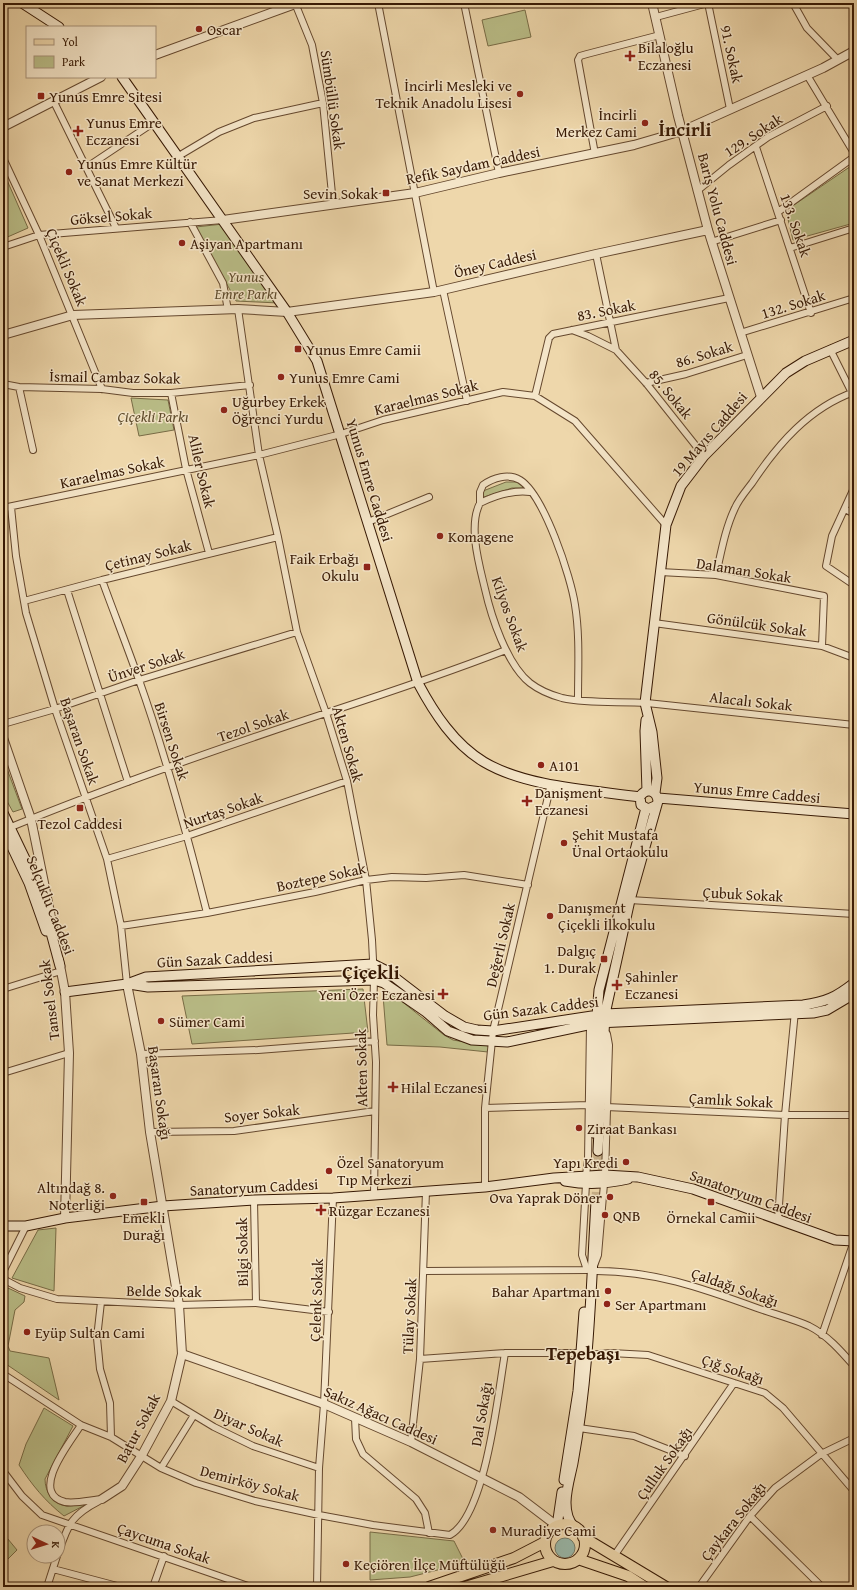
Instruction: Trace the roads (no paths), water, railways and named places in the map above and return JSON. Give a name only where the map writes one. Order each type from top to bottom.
[{"type":"main road","points":[[22,3],[57,26]]},
{"type":"main road","name":"Yunus Emre Caddesi","points":[[123,78],[177,157],[223,220],[318,361],[418,683],[433,711],[457,740],[479,758],[501,770],[550,784],[640,798]]},
{"type":"main road","name":"19 Mayıs Caddesi","points":[[599,1020],[630,900],[657,778],[652,732],[646,717],[645,703],[666,525],[681,486],[704,456],[761,397],[786,373],[830,350],[854,340]]},
{"type":"main road","points":[[595,1151],[599,990],[646,808],[642,805],[640,798],[642,793],[654,797]]},
{"type":"main road","name":"Yunus Emre Caddesi","points":[[646,808],[651,809],[654,797],[854,814]]},
{"type":"main road","name":"Selçuklu Caddesi","points":[[3,813],[5,829],[39,888],[61,968]]},
{"type":"main road","name":"Gün Sazak Caddesi","points":[[66,992],[127,984],[146,977],[373,964],[385,970],[445,1016],[458,1024],[492,1036]]},
{"type":"main road","name":"Gün Sazak Caddesi","points":[[127,984],[148,987],[374,980],[390,987],[426,1012],[448,1031],[472,1040],[599,1020],[795,1010],[821,1003],[835,997],[854,983]]},
{"type":"main road","name":"Gün Sazak Caddesi","points":[[795,1010],[813,1013],[826,1010],[854,994]]},
{"type":"main road","name":"Sanatoryum Caddesi","points":[[586,1180],[605,1175],[638,1177],[693,1189],[834,1240],[854,1241]]},
{"type":"main road","name":"Sanatoryum Caddesi","points":[[3,1226],[26,1226],[65,1218],[163,1206],[254,1200],[333,1198],[485,1187],[554,1178],[586,1180],[604,1184],[638,1177]]},
{"type":"main road","points":[[593,1201],[590,1270],[579,1428],[566,1497],[568,1520],[583,1537],[666,1587]]},
{"type":"main road","points":[[557,1526],[584,1354]]},
{"type":"main road","points":[[553,1561],[546,1552],[545,1542],[551,1530],[557,1526],[566,1524],[574,1527]]},
{"type":"main road","points":[[465,1587],[497,1577],[525,1571],[553,1561],[566,1564],[578,1559],[584,1549],[583,1537]]},
{"type":"main road","points":[[429,1587],[514,1558],[545,1542]]},
{"type":"main road","points":[[578,1559],[628,1576],[645,1587]]},
{"type":"street","points":[[156,54],[296,3]]},
{"type":"street","name":"Sümbüllü Sokak","points":[[296,3],[312,44],[323,103],[333,204]]},
{"type":"street","points":[[378,3],[394,94],[434,292]]},
{"type":"street","points":[[464,3],[499,173]]},
{"type":"street","name":"Barış Yolu Caddesi","points":[[652,3],[697,192],[711,242],[761,397]]},
{"type":"street","points":[[656,17],[708,3]]},
{"type":"street","name":"91. Sokak","points":[[708,3],[730,109]]},
{"type":"street","points":[[793,3],[807,28],[838,60]]},
{"type":"street","points":[[595,154],[578,60],[587,54],[660,35]]},
{"type":"street","name":"Refik Saydam Caddesi","points":[[223,220],[415,193],[499,173],[634,145],[682,131],[807,75],[854,51]]},
{"type":"street","points":[[807,75],[854,153]]},
{"type":"street","points":[[3,127],[99,78]]},
{"type":"street","points":[[54,102],[116,228]]},
{"type":"street","points":[[177,157],[219,132],[254,118],[323,103]]},
{"type":"street","name":"129. Sokak","points":[[697,192],[729,165],[768,137],[827,106]]},
{"type":"street","points":[[87,167],[153,123]]},
{"type":"street","name":"133. Sokak","points":[[756,147],[811,313]]},
{"type":"street","points":[[778,212],[854,157]]},
{"type":"street","name":"Çiçekli Sokak","points":[[3,158],[40,235],[102,389]]},
{"type":"street","name":"Göksel Sokak","points":[[3,247],[40,235],[223,220]]},
{"type":"street","points":[[711,242],[781,220]]},
{"type":"street","points":[[190,222],[223,283],[228,310]]},
{"type":"street","points":[[790,248],[854,228]]},
{"type":"street","name":"Öney Caddesi","points":[[286,312],[434,292],[596,254],[708,230]]},
{"type":"street","name":"85. Sokak","points":[[596,254],[609,324],[616,350]]},
{"type":"street","points":[[443,290],[467,401]]},
{"type":"street","name":"83. Sokak","points":[[535,396],[549,338],[553,334],[609,324],[729,298]]},
{"type":"street","name":"132. Sokak","points":[[740,333],[811,313],[854,298]]},
{"type":"street","points":[[3,335],[73,315],[238,309],[286,312]]},
{"type":"street","name":"Akten Sokak","points":[[238,309],[259,455],[298,632],[326,713],[347,781],[366,880],[374,980],[374,1194]]},
{"type":"street","name":"85. Sokak","points":[[572,330],[616,350],[646,383],[704,456]]},
{"type":"street","points":[[716,575],[725,535],[735,507],[763,466],[799,424],[827,404],[853,392],[830,350]]},
{"type":"street","name":"86. Sokak","points":[[646,383],[686,374],[747,355]]},
{"type":"street","name":"İsmail Cambaz Sokak","points":[[3,384],[19,387],[102,389],[133,393],[172,393],[250,385]]},
{"type":"street","points":[[19,387],[33,450]]},
{"type":"street","name":"Karaelmas Sokak","points":[[3,508],[259,455],[341,434],[383,420],[503,392],[535,396],[575,421],[666,525]]},
{"type":"street","name":"Aliler Sokak","points":[[172,393],[186,469],[209,553]]},
{"type":"street","points":[[530,492],[511,492],[480,503],[480,492],[483,485],[501,478],[517,479],[525,484],[530,492],[553,534],[570,583],[575,606],[578,645],[578,700]]},
{"type":"street","points":[[854,488],[832,536],[826,566],[854,585]]},
{"type":"street","points":[[368,522],[429,497]]},
{"type":"street","name":"Kilyos Sokak","points":[[480,503],[474,522],[477,555],[485,592],[506,650],[522,675],[529,682],[550,694],[578,700],[645,703]]},
{"type":"street","name":"Başaran Sokak","points":[[11,507],[16,556],[24,601],[55,709],[107,859],[121,926],[127,984]]},
{"type":"street","points":[[845,509],[854,514]]},
{"type":"street","name":"Çetinay Sokak","points":[[24,601],[209,553],[278,538]]},
{"type":"street","name":"Dalaman Sokak","points":[[660,572],[716,575],[824,596],[822,646]]},
{"type":"street","name":"Birsen Sokak","points":[[102,580],[139,680],[167,768],[207,912]]},
{"type":"street","points":[[67,590],[128,782]]},
{"type":"street","name":"Gönülcük Sokak","points":[[654,623],[822,646],[854,658]]},
{"type":"street","name":"Ünver Sokak","points":[[3,724],[55,709],[139,680],[298,632]]},
{"type":"street","name":"Tezol Sokak","points":[[5,829],[86,796],[326,713],[418,683],[506,650]]},
{"type":"street","name":"Alacalı Sokak","points":[[645,703],[854,725]]},
{"type":"street","name":"Tansel Sokak","points":[[3,738],[31,819],[66,992],[69,1053],[65,1218]]},
{"type":"street","name":"Nurtaş Sokak","points":[[107,859],[187,836],[347,781]]},
{"type":"street","name":"Değerli Sokak","points":[[485,1187],[485,1108],[492,1036],[528,885],[550,784]]},
{"type":"street","name":"Boztepe Sokak","points":[[121,926],[315,892],[366,880],[392,877],[426,878],[464,875],[528,885]]},
{"type":"street","name":"Çubuk Sokak","points":[[630,900],[854,914]]},
{"type":"street","points":[[3,989],[61,968]]},
{"type":"street","name":"Başaran Sokağı","points":[[127,984],[141,1054],[150,1132],[163,1206]]},
{"type":"street","points":[[778,1220],[785,1115],[795,1010]]},
{"type":"street","points":[[590,1270],[582,1255],[589,1105],[599,1020]]},
{"type":"street","points":[[599,1020],[609,1045],[605,1175]]},
{"type":"street","points":[[141,1054],[258,1050],[375,1040]]},
{"type":"street","points":[[3,1073],[69,1053]]},
{"type":"street","points":[[485,1108],[589,1105]]},
{"type":"street","name":"Çamlık Sokak","points":[[606,1107],[785,1115],[854,1115]]},
{"type":"street","name":"Soyer Sokak","points":[[150,1132],[234,1131],[375,1111]]},
{"type":"street","points":[[590,1270],[598,1255],[604,1184]]},
{"type":"street","name":"Tülay Sokak","points":[[411,1442],[420,1359],[426,1191]]},
{"type":"street","name":"Çelenk Sokak","points":[[317,1587],[319,1468],[324,1404],[333,1198]]},
{"type":"street","name":"Bilgi Sokak","points":[[254,1200],[256,1303]]},
{"type":"street","name":"Batur Sokak","points":[[81,1425],[52,1472],[49,1481],[51,1490],[56,1499],[66,1502],[102,1499],[122,1486],[142,1455],[171,1401],[182,1354],[179,1305],[163,1206]]},
{"type":"street","points":[[3,1272],[26,1226]]},
{"type":"street","points":[[822,1335],[854,1241]]},
{"type":"street","name":"Çaldağı Sokağı","points":[[424,1271],[611,1270],[655,1275],[743,1302],[809,1326],[834,1344],[854,1366]]},
{"type":"street","name":"Belde Sokak","points":[[3,1279],[20,1288],[57,1299],[179,1305],[256,1303],[328,1312]]},
{"type":"street","points":[[101,1302],[97,1338],[100,1369],[110,1403],[111,1437]]},
{"type":"street","name":"Çığ Sokağı","points":[[420,1359],[505,1353],[611,1353],[648,1355],[765,1393],[777,1403],[854,1491]]},
{"type":"street","name":"Dal Sokağı","points":[[482,1479],[505,1353]]},
{"type":"street","name":"Sakız Ağacı Caddesi","points":[[182,1354],[324,1404],[411,1442],[519,1497],[557,1526]]},
{"type":"street","name":"Demirköy Sokak","points":[[3,1374],[81,1425],[111,1437],[161,1468],[196,1483],[255,1501],[373,1525],[450,1535],[455,1533],[468,1515],[482,1479]]},
{"type":"street","name":"Çulluk Sokağı","points":[[614,1556],[685,1456],[734,1383]]},
{"type":"street","name":"Diyar Sokak","points":[[171,1401],[194,1415],[253,1446],[319,1468]]},
{"type":"street","points":[[161,1468],[194,1415]]},
{"type":"street","points":[[355,1418],[356,1439],[363,1454],[416,1499],[425,1513],[430,1533]]},
{"type":"street","points":[[579,1428],[634,1436],[685,1456]]},
{"type":"street","name":"Çaykara Sokağı","points":[[699,1587],[750,1516],[775,1488],[821,1454],[854,1438]]},
{"type":"street","name":"Çaycuma Sokak","points":[[3,1471],[22,1496],[42,1515],[251,1587]]},
{"type":"street","points":[[66,1532],[69,1524],[82,1510],[102,1499]]},
{"type":"street","points":[[750,1516],[822,1587]]},
{"type":"street","points":[[153,1587],[164,1556]]},
{"type":"street","points":[[47,1587],[55,1564]]},
{"type":"street","points":[[53,1569],[121,1587]]},
{"type":"tunnel","points":[[596,1201],[598,1151]]},
{"type":"place","name":"Oscar","points":[[199,29]]},
{"type":"place","name":"Bilaloğlu Eczanesi","points":[[630,56]]},
{"type":"place","name":"İncirli Mesleki ve Teknik Anadolu Lisesi","points":[[520,94]]},
{"type":"place","name":"Yunus Emre Sitesi","points":[[41,96]]},
{"type":"place","name":"İncirli Merkez Cami","points":[[645,123]]},
{"type":"place","name":"Yunus Emre Eczanesi","points":[[78,131]]},
{"type":"place","name":"Yunus Emre Kültür ve Sanat Merkezi","points":[[69,172]]},
{"type":"place","name":"Sevin Sokak","points":[[386,193]]},
{"type":"place","name":"Aşiyan Apartmanı","points":[[182,243]]},
{"type":"place","name":"Yunus Emre Camii","points":[[298,349]]},
{"type":"place","name":"Yunus Emre Cami","points":[[281,377]]},
{"type":"place","name":"Uğurbey Erkek Öğrenci Yurdu","points":[[224,410]]},
{"type":"place","name":"Komagene","points":[[440,536]]},
{"type":"place","name":"Faik Erbağı Okulu","points":[[367,567]]},
{"type":"place","name":"A101","points":[[541,765]]},
{"type":"place","name":"Danişment Eczanesi","points":[[527,801]]},
{"type":"place","name":"Tezol Caddesi","points":[[80,808]]},
{"type":"place","name":"Şehit Mustafa Ünal Ortaokulu","points":[[564,843]]},
{"type":"place","name":"Danışment Çiçekli İlkokulu","points":[[550,916]]},
{"type":"place","name":"Dalgıç 1. Durak","points":[[604,959]]},
{"type":"place","name":"Şahinler Eczanesi","points":[[617,985]]},
{"type":"place","name":"Yeni Özer Eczanesi","points":[[443,994]]},
{"type":"place","name":"Sümer Cami","points":[[161,1021]]},
{"type":"place","name":"Hilal Eczanesi","points":[[393,1087]]},
{"type":"place","name":"Ziraat Bankası","points":[[579,1128]]},
{"type":"place","name":"Yapı Kredi","points":[[626,1162]]},
{"type":"place","name":"Özel Sanatoryum Tıp Merkezi","points":[[329,1171]]},
{"type":"place","name":"Altındağ 8. Noterliği","points":[[113,1196]]},
{"type":"place","name":"Ova Yaprak Döner","points":[[610,1197]]},
{"type":"place","name":"Emekli Durağı","points":[[144,1202]]},
{"type":"place","name":"Örnekal Camii","points":[[711,1202]]},
{"type":"place","name":"Rüzgar Eczanesi","points":[[321,1210]]},
{"type":"place","name":"QNB","points":[[605,1215]]},
{"type":"place","name":"Bahar Apartmanı","points":[[608,1291]]},
{"type":"place","name":"Ser Apartmanı","points":[[607,1304]]},
{"type":"place","name":"Eyüp Sultan Cami","points":[[27,1332]]},
{"type":"place","name":"Muradiye Cami","points":[[493,1530]]},
{"type":"place","name":"Keçiören İlçe Müftülüğü","points":[[346,1564]]},
{"type":"district","name":"İncirli","points":[[685,129]]},
{"type":"district","name":"Çiçekli","points":[[371,972]]},
{"type":"district","name":"Tepebaşı","points":[[583,1353]]},
{"type":"park label","name":"Yunus Emre Parkı","points":[[246,284]]},
{"type":"park label","name":"Çiçekli Parkı","points":[[153,416]]}]
